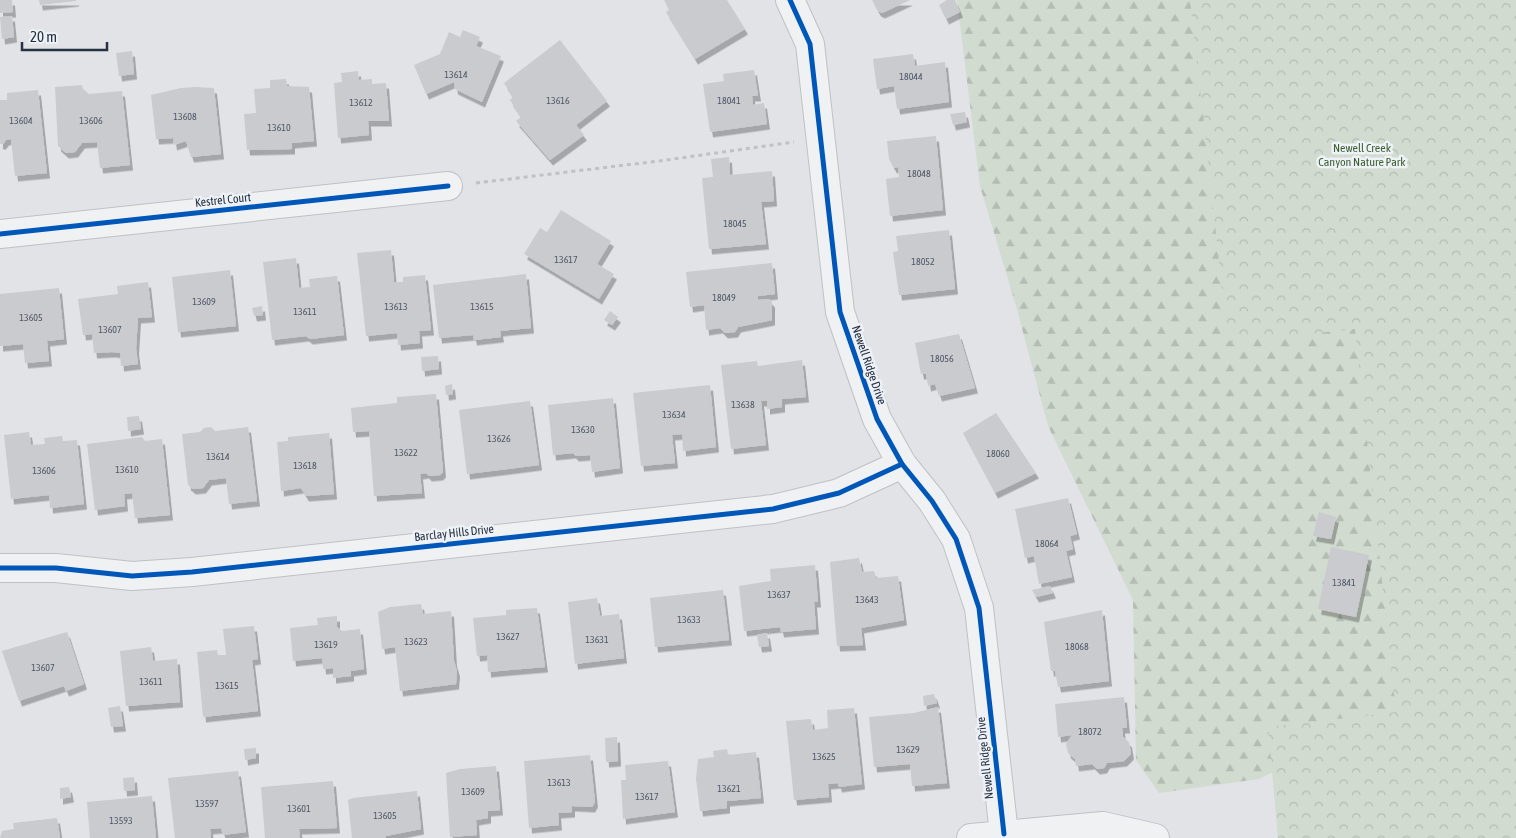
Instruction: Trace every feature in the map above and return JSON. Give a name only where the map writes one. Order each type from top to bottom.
[{"type":"street","name":"Newell Ridge Drive","points":[[790,0],[810,44],[840,312],[877,419],[902,464],[932,501],[956,540],[978,608],[1004,834]]},
{"type":"street","name":"Kestrel Court","points":[[0,234],[448,186]]},
{"type":"street","name":"Barclay Hills Drive","points":[[0,568],[56,568],[132,576],[192,572],[773,509],[840,493],[902,464]]},
{"type":"street","points":[[971,838],[1103,826],[1155,838]]},
{"type":"path","points":[[448,186],[659,161],[770,145]]},
{"type":"green space","points":[[957,0],[1516,0],[1516,735],[1367,727],[1259,779],[1159,793],[1136,760],[1133,600],[1048,426],[1016,306],[980,186]]},
{"type":"green space","name":"Newell Creek Canyon Nature Park","points":[[1190,0],[1516,0],[1516,838],[1278,838],[1268,727],[1396,712],[1355,329],[1228,342]]},
{"type":"building","points":[[0,0],[12,0],[13,12],[0,13]]},
{"type":"building","points":[[39,0],[76,0],[76,1],[40,5]]},
{"type":"building","points":[[664,0],[727,0],[745,29],[695,59],[666,12],[669,10]]},
{"type":"building","points":[[872,0],[910,0],[882,13],[878,11]]},
{"type":"building","points":[[947,0],[955,0],[960,12],[946,19],[939,5]]},
{"type":"building","points":[[12,16],[14,37],[2,39],[0,17]]},
{"type":"building","points":[[463,30],[480,37],[476,46],[501,56],[482,102],[455,89],[454,82],[426,94],[414,65],[440,54],[449,32],[460,37]]},
{"type":"building","points":[[560,40],[607,101],[576,125],[584,135],[550,160],[516,121],[521,117],[510,100],[513,97],[504,83]]},
{"type":"building","points":[[132,51],[134,74],[119,76],[116,53]]},
{"type":"building","points":[[913,54],[915,66],[945,62],[949,102],[897,109],[894,86],[877,89],[873,59]]},
{"type":"building","points":[[754,70],[758,96],[752,96],[753,105],[764,103],[767,124],[710,132],[703,84],[724,81],[723,74]]},
{"type":"building","points":[[358,71],[359,80],[372,79],[372,84],[386,83],[389,121],[368,121],[369,135],[338,138],[334,83],[342,82],[341,73]]},
{"type":"building","points":[[286,79],[287,86],[309,87],[314,141],[292,143],[292,149],[247,150],[244,114],[256,113],[254,89],[270,88],[270,80]]},
{"type":"building","points":[[82,85],[83,89],[89,94],[122,91],[130,165],[100,168],[97,142],[82,143],[75,152],[66,153],[58,146],[55,87]]},
{"type":"building","points":[[181,88],[214,88],[221,154],[191,157],[186,141],[174,145],[173,138],[156,139],[151,95]]},
{"type":"building","points":[[38,90],[47,173],[15,176],[11,139],[0,144],[0,100],[7,100],[7,93]]},
{"type":"building","points":[[965,112],[967,122],[953,125],[950,114]]},
{"type":"building","points":[[936,136],[943,210],[890,216],[886,179],[899,177],[898,167],[894,168],[889,159],[887,141]]},
{"type":"building","points":[[729,157],[730,175],[772,171],[774,201],[761,202],[766,244],[709,249],[702,178],[713,177],[711,159]]},
{"type":"building","points":[[561,210],[611,241],[597,264],[614,274],[599,299],[524,254],[540,228],[547,232]]},
{"type":"building","points":[[949,230],[955,289],[899,295],[893,252],[898,251],[896,236]]},
{"type":"building","points":[[391,250],[394,282],[403,282],[403,277],[425,275],[431,330],[419,331],[420,343],[398,345],[397,333],[366,336],[357,253]]},
{"type":"building","points":[[296,258],[299,288],[310,287],[309,279],[337,276],[344,335],[310,339],[306,336],[272,340],[263,262]]},
{"type":"building","points":[[772,263],[775,294],[758,296],[758,300],[769,299],[772,302],[772,320],[738,327],[735,332],[725,333],[720,328],[706,330],[704,305],[690,307],[686,272]]},
{"type":"building","points":[[230,270],[236,326],[178,332],[172,277]]},
{"type":"building","points":[[526,274],[531,328],[500,331],[501,337],[474,340],[473,335],[439,338],[433,285]]},
{"type":"building","points":[[148,282],[152,317],[138,318],[136,349],[138,364],[121,366],[120,353],[94,353],[92,334],[83,335],[78,299],[118,294],[117,286]]},
{"type":"building","points":[[59,288],[64,339],[47,341],[49,361],[25,363],[23,344],[0,346],[0,294]]},
{"type":"building","points":[[262,306],[263,315],[254,316],[252,308]]},
{"type":"building","points":[[610,311],[618,317],[612,325],[604,320]]},
{"type":"building","points":[[959,334],[975,388],[939,396],[935,384],[928,386],[926,374],[921,374],[915,343]]},
{"type":"building","points":[[438,356],[439,369],[422,371],[421,357]]},
{"type":"building","points":[[802,360],[806,397],[782,399],[782,407],[767,409],[767,401],[761,401],[766,445],[731,449],[721,365],[757,361],[758,366]]},
{"type":"building","points":[[452,384],[453,394],[446,395],[445,386]]},
{"type":"building","points":[[710,385],[716,447],[683,451],[682,434],[672,435],[675,463],[641,466],[633,393]]},
{"type":"building","points":[[436,394],[443,472],[440,475],[429,476],[426,473],[420,474],[422,493],[374,496],[369,431],[353,432],[351,408],[397,403],[397,397]]},
{"type":"building","points":[[613,398],[620,468],[592,472],[590,455],[576,456],[573,453],[553,455],[548,405]]},
{"type":"building","points":[[530,401],[539,465],[467,474],[459,410]]},
{"type":"building","points":[[996,413],[1036,473],[995,493],[963,433]]},
{"type":"building","points":[[139,416],[141,429],[128,431],[127,417]]},
{"type":"building","points":[[211,427],[215,431],[248,427],[257,501],[229,504],[226,478],[209,480],[203,488],[193,489],[188,485],[182,434],[200,432],[204,428]]},
{"type":"building","points":[[29,432],[31,445],[45,444],[44,438],[62,436],[63,441],[77,440],[84,504],[50,508],[49,495],[11,499],[4,435]]},
{"type":"building","points":[[329,433],[334,494],[306,496],[301,488],[281,491],[277,442],[288,441],[288,437]]},
{"type":"building","points":[[142,437],[145,441],[162,439],[170,515],[135,518],[132,493],[124,494],[125,506],[95,510],[87,444]]},
{"type":"building","points":[[1068,498],[1077,534],[1070,536],[1073,549],[1066,551],[1072,577],[1039,584],[1034,556],[1025,558],[1015,509]]},
{"type":"building","points":[[1319,512],[1336,517],[1331,539],[1313,536]]},
{"type":"building","points":[[1331,547],[1369,555],[1356,617],[1318,609]]},
{"type":"building","points":[[859,558],[862,572],[874,571],[876,578],[898,576],[904,620],[861,628],[863,645],[837,646],[830,562]]},
{"type":"building","points":[[815,565],[818,602],[814,602],[816,629],[781,632],[780,627],[744,631],[739,586],[771,581],[770,569]]},
{"type":"building","points":[[1050,586],[1053,593],[1036,597],[1032,590]]},
{"type":"building","points":[[723,590],[729,640],[655,647],[650,598]]},
{"type":"building","points":[[597,598],[600,616],[619,614],[624,658],[575,664],[568,602]]},
{"type":"building","points":[[421,604],[423,614],[451,611],[454,661],[457,671],[456,684],[400,691],[395,647],[382,649],[378,612],[390,607]]},
{"type":"building","points":[[537,608],[545,667],[488,672],[487,655],[477,656],[473,618],[506,615],[506,610]]},
{"type":"building","points":[[1102,610],[1109,681],[1058,687],[1055,671],[1051,671],[1044,622]]},
{"type":"building","points":[[337,616],[337,627],[342,631],[360,629],[364,669],[351,671],[351,676],[333,678],[333,668],[323,669],[322,658],[293,661],[290,628],[318,625],[317,618]]},
{"type":"building","points":[[254,626],[258,659],[252,660],[258,711],[203,717],[197,652],[217,650],[218,655],[226,655],[223,629]]},
{"type":"building","points":[[67,632],[84,684],[66,691],[64,686],[19,701],[2,651]]},
{"type":"building","points":[[767,633],[769,646],[759,647],[757,635]]},
{"type":"building","points":[[151,647],[153,661],[177,659],[180,702],[126,706],[120,651]]},
{"type":"building","points":[[934,694],[937,703],[924,706],[923,696]]},
{"type":"building","points":[[1124,697],[1127,728],[1122,728],[1123,737],[1129,742],[1131,754],[1124,761],[1107,763],[1104,768],[1097,769],[1092,764],[1076,766],[1075,759],[1068,753],[1066,744],[1072,735],[1058,737],[1055,704]]},
{"type":"building","points":[[120,706],[123,726],[111,727],[108,708]]},
{"type":"building","points":[[938,707],[947,783],[912,786],[910,764],[874,767],[869,717],[914,713]]},
{"type":"building","points":[[854,708],[862,784],[839,787],[838,783],[828,784],[829,797],[794,800],[786,721],[811,719],[813,730],[828,728],[827,710]]},
{"type":"building","points":[[617,737],[618,761],[606,762],[605,738]]},
{"type":"building","points":[[256,748],[256,758],[245,760],[244,749]]},
{"type":"building","points":[[727,749],[728,755],[756,752],[761,798],[727,801],[727,808],[700,811],[696,779],[698,759],[714,757],[713,751]]},
{"type":"building","points":[[590,755],[595,802],[592,807],[572,806],[572,812],[558,813],[559,825],[529,828],[524,761]]},
{"type":"building","points":[[668,761],[675,812],[623,819],[621,780],[626,780],[625,765]]},
{"type":"building","points":[[496,766],[500,810],[488,811],[488,818],[476,820],[477,835],[450,837],[446,773],[460,769]]},
{"type":"building","points":[[238,771],[246,832],[223,835],[221,828],[210,829],[211,838],[175,838],[168,778]]},
{"type":"building","points":[[134,777],[135,790],[124,791],[123,778]]},
{"type":"building","points":[[333,781],[337,828],[299,829],[300,838],[265,838],[261,787]]},
{"type":"building","points":[[69,787],[71,797],[60,799],[60,788]]},
{"type":"building","points":[[417,791],[421,829],[386,836],[386,838],[352,838],[348,800]]},
{"type":"building","points":[[152,796],[156,838],[90,838],[87,802]]},
{"type":"building","points":[[57,818],[60,838],[0,838],[2,831],[14,829],[13,823]]},
{"type":"cycle path","points":[[790,0],[810,44],[840,312],[877,419],[902,464],[932,501],[956,539],[979,608],[1004,834]]},
{"type":"cycle path","points":[[0,234],[448,186]]},
{"type":"cycle path","points":[[0,568],[56,568],[132,576],[192,572],[773,509],[839,493],[902,464]]}]
